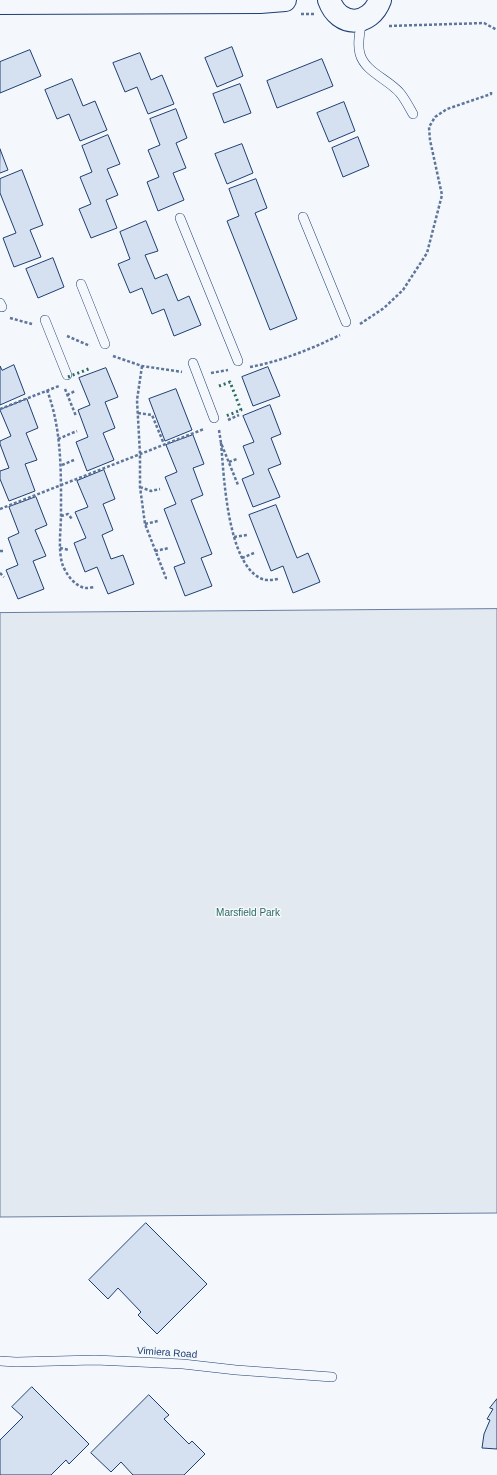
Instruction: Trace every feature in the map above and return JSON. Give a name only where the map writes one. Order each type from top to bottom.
[{"type":"street","points":[[0,3],[260,2],[285,0]]},
{"type":"street","points":[[329,0],[333,9],[339,15],[345,19],[354,21],[362,20],[370,15],[377,8],[380,0]]},
{"type":"lane","points":[[362,20],[360,53],[366,65],[401,93],[413,114]]},
{"type":"lane","points":[[303,217],[346,322]]},
{"type":"lane","points":[[180,218],[236,365]]},
{"type":"lane","points":[[81,284],[105,344]]},
{"type":"lane","points":[[45,320],[67,375]]},
{"type":"lane","points":[[193,363],[214,422]]},
{"type":"lane","name":"Vimiera Road","points":[[0,1361],[95,1360],[176,1364],[332,1377]]},
{"type":"path","points":[[355,327],[384,308],[403,290],[427,253],[442,195],[430,140],[429,127],[435,116],[448,109],[491,94],[491,91]]},
{"type":"path","points":[[7,317],[49,330],[95,348]]},
{"type":"path","points":[[249,367],[263,365],[304,352],[343,334]]},
{"type":"path","points":[[108,354],[142,366],[175,372],[197,373],[236,365]]},
{"type":"path","points":[[142,366],[137,400],[140,488],[145,524],[167,578]]},
{"type":"path","points":[[0,409],[63,384],[76,416]]},
{"type":"path","points":[[47,390],[53,406],[62,465],[60,548],[62,564],[69,576],[78,585],[86,588],[95,587]]},
{"type":"path","points":[[67,395],[75,391]]},
{"type":"path","points":[[138,413],[152,415],[164,444]]},
{"type":"path","points":[[226,420],[239,415]]},
{"type":"path","points":[[0,509],[140,454],[214,422],[238,485]]},
{"type":"path","points":[[58,439],[77,431]]},
{"type":"path","points":[[221,442],[228,515],[242,558],[251,572],[261,579],[278,579]]},
{"type":"path","points":[[229,462],[237,459]]},
{"type":"path","points":[[62,465],[74,460]]},
{"type":"path","points":[[140,488],[151,491],[160,489]]},
{"type":"path","points":[[61,516],[68,514],[72,519]]},
{"type":"path","points":[[145,524],[158,521]]},
{"type":"path","points":[[234,537],[247,535]]},
{"type":"path","points":[[60,548],[70,550]]},
{"type":"path","points":[[155,551],[169,548]]},
{"type":"path","points":[[242,558],[254,553]]},
{"type":"path","points":[[0,573],[4,577]]},
{"type":"green space","name":"Marsfield Park","points":[[497,609],[497,1213],[0,1217],[0,613]]},
{"type":"building","points":[[232,47],[243,76],[217,87],[205,58]]},
{"type":"building","points":[[30,50],[41,76],[0,93],[0,62]]},
{"type":"building","points":[[140,53],[151,80],[162,75],[174,104],[148,114],[137,87],[125,92],[113,63]]},
{"type":"building","points":[[322,59],[333,86],[277,108],[267,81]]},
{"type":"building","points":[[72,79],[83,106],[95,101],[107,130],[80,141],[69,114],[57,119],[45,90]]},
{"type":"building","points":[[240,84],[251,113],[224,123],[213,94]]},
{"type":"building","points":[[344,102],[355,131],[329,142],[317,113]]},
{"type":"building","points":[[176,109],[187,138],[176,143],[186,168],[173,173],[184,200],[158,211],[147,182],[159,177],[148,150],[160,145],[150,119]]},
{"type":"building","points":[[108,135],[120,164],[107,169],[118,195],[106,200],[117,228],[91,238],[79,209],[91,204],[80,177],[92,172],[82,146]]},
{"type":"building","points":[[358,137],[369,166],[343,177],[332,148]]},
{"type":"building","points":[[242,144],[253,173],[227,184],[215,154]]},
{"type":"building","points":[[0,149],[8,170],[0,173]]},
{"type":"building","points":[[22,170],[43,225],[30,230],[41,257],[14,267],[3,238],[16,233],[0,193],[0,179]]},
{"type":"building","points":[[256,179],[267,208],[255,213],[297,319],[270,330],[227,221],[239,216],[229,189]]},
{"type":"building","points":[[146,221],[158,251],[145,255],[155,279],[167,274],[178,301],[189,296],[201,325],[174,336],[164,309],[152,314],[142,288],[130,293],[118,264],[130,259],[120,232]]},
{"type":"building","points":[[53,258],[64,287],[38,298],[26,269]]},
{"type":"building","points":[[14,365],[25,394],[0,405],[0,366],[2,370]]},
{"type":"building","points":[[268,367],[280,396],[253,406],[242,377]]},
{"type":"building","points":[[106,368],[118,397],[105,402],[115,428],[103,433],[114,460],[87,471],[76,442],[88,437],[78,410],[90,405],[79,378]]},
{"type":"building","points":[[176,389],[192,430],[165,441],[149,399]]},
{"type":"building","points":[[27,399],[38,428],[26,433],[37,460],[25,464],[35,491],[9,501],[0,479],[0,471],[9,468],[0,441],[11,436],[0,410]]},
{"type":"building","points":[[270,405],[281,434],[271,438],[281,464],[268,469],[280,497],[253,507],[242,479],[254,474],[243,446],[254,442],[243,416]]},
{"type":"building","points":[[193,435],[204,464],[193,468],[203,495],[191,500],[212,554],[201,558],[212,586],[185,596],[174,567],[185,563],[164,509],[176,504],[165,477],[177,472],[166,445]]},
{"type":"building","points":[[104,470],[115,499],[103,504],[113,530],[102,535],[111,559],[123,555],[134,584],[108,594],[97,567],[85,572],[74,543],[86,538],[75,512],[88,507],[77,481]]},
{"type":"building","points":[[36,497],[47,525],[35,530],[46,556],[33,561],[44,589],[18,599],[6,570],[18,565],[8,538],[19,533],[9,507]]},
{"type":"building","points":[[276,505],[297,558],[308,553],[320,582],[293,593],[283,566],[271,571],[249,515]]},
{"type":"building","points":[[146,1223],[207,1284],[157,1334],[138,1315],[141,1312],[118,1288],[108,1299],[89,1280]]},
{"type":"building","points":[[32,1387],[89,1444],[69,1464],[66,1460],[51,1475],[0,1475],[0,1440],[23,1417],[12,1407]]},
{"type":"building","points":[[149,1395],[169,1415],[164,1419],[189,1444],[192,1441],[205,1454],[184,1475],[133,1475],[121,1462],[111,1472],[91,1453]]},
{"type":"building","points":[[497,1399],[497,1449],[482,1448],[484,1434],[490,1420],[487,1419],[493,1409],[490,1408]]},
{"type":"hedge","points":[[68,377],[91,368]]},
{"type":"hedge","points":[[219,386],[230,382],[241,410],[226,416]]}]
